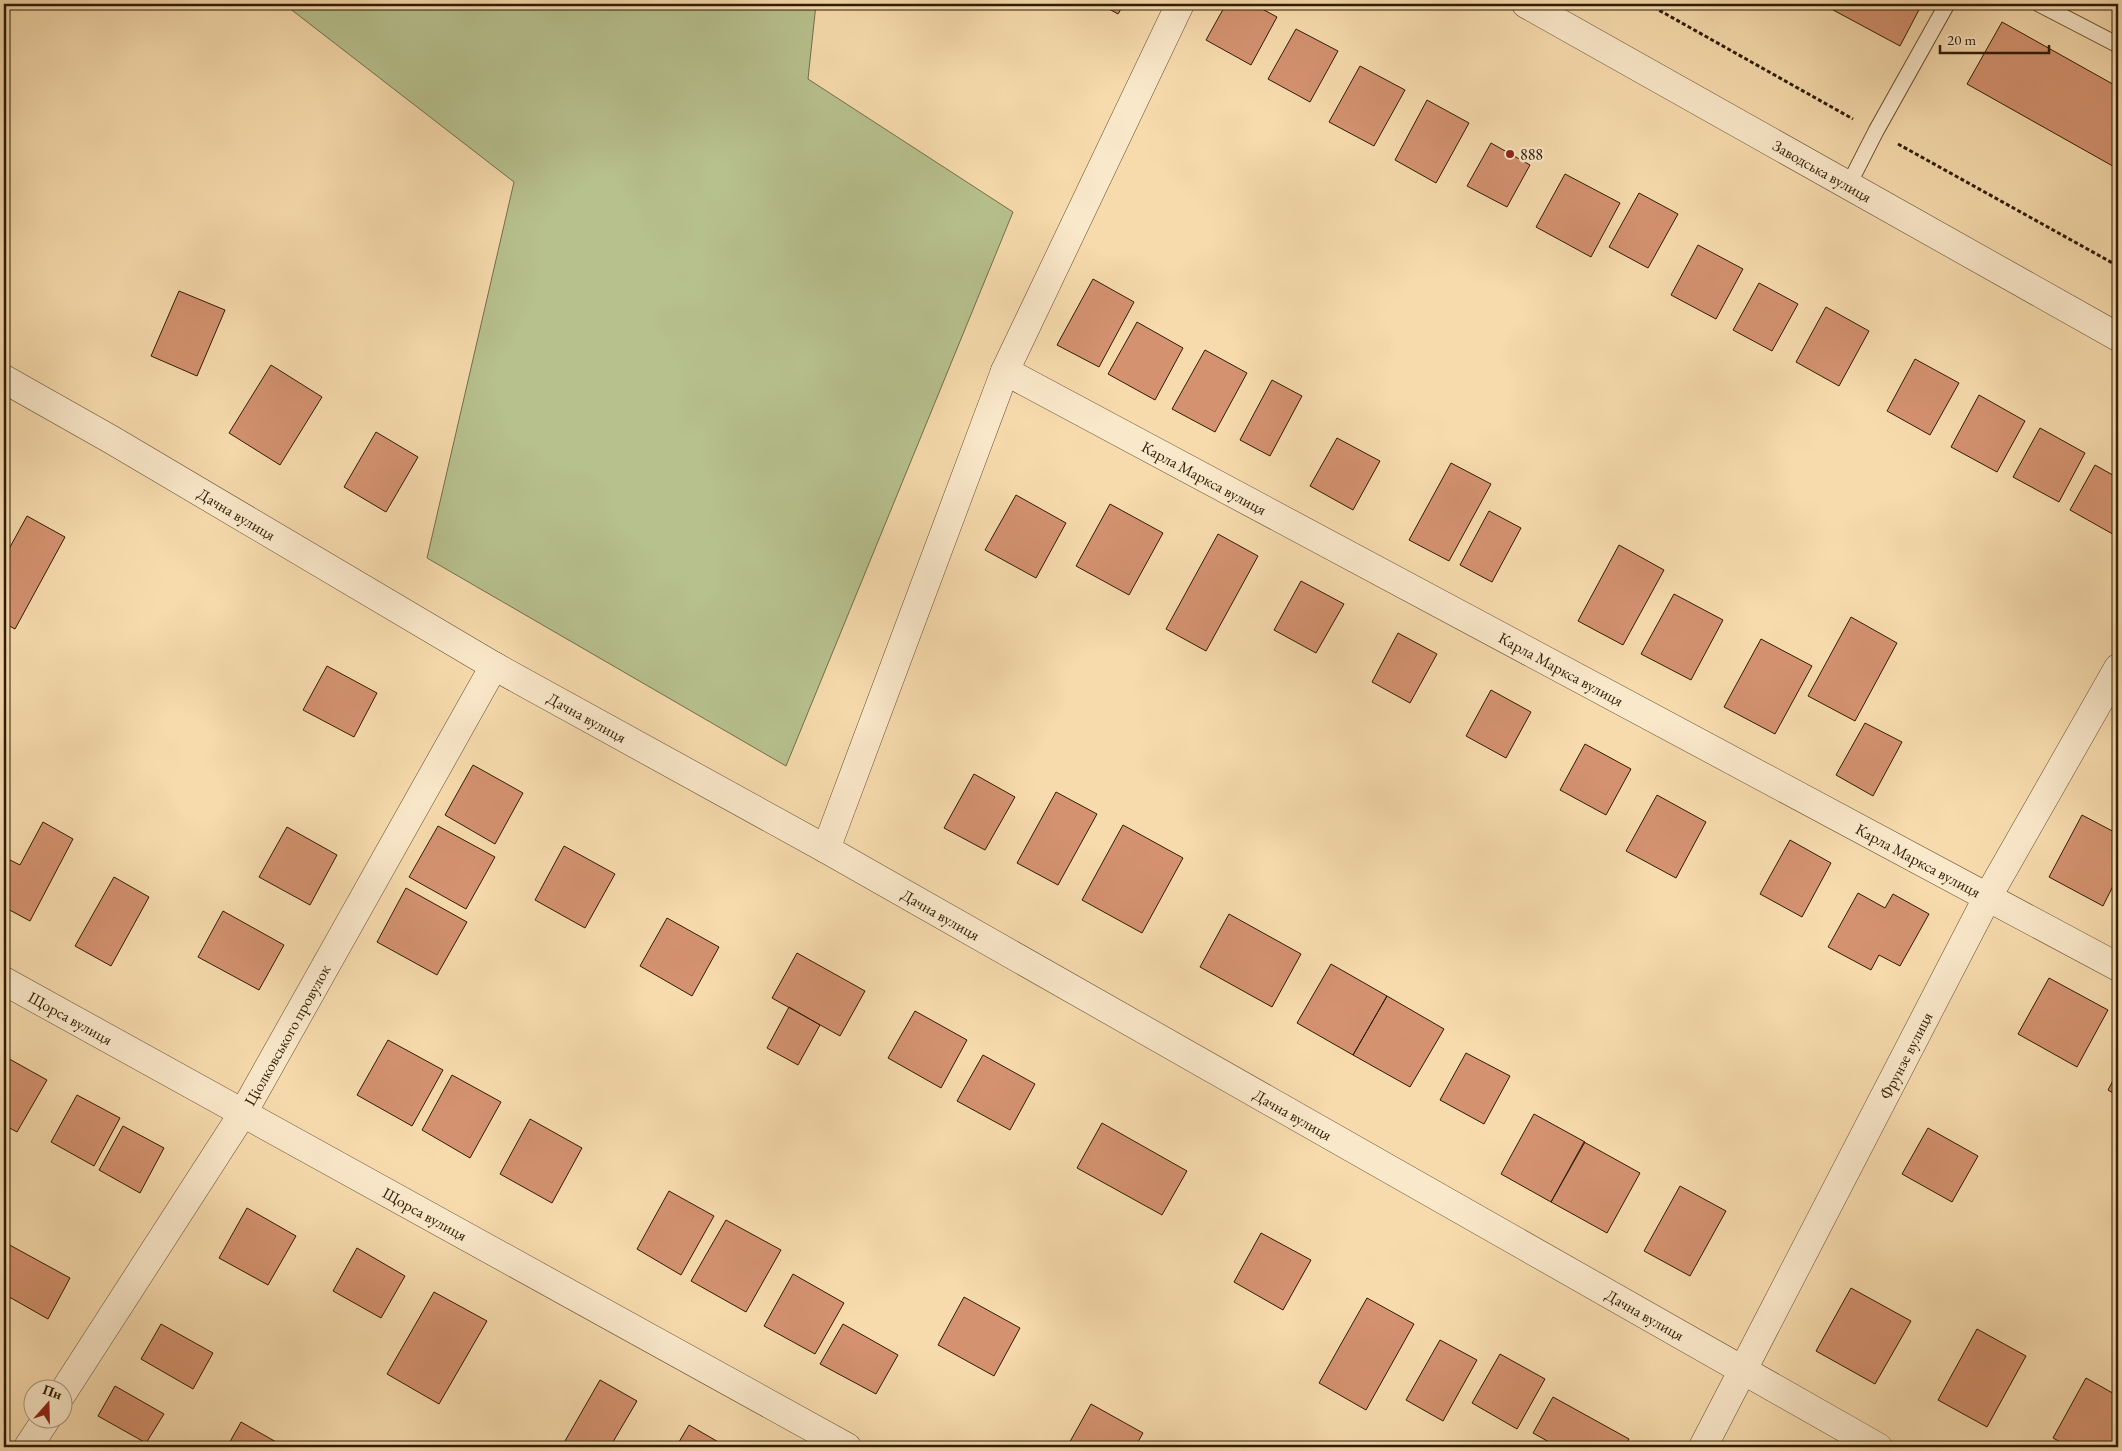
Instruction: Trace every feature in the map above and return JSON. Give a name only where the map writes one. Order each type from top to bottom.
[{"type":"street","points":[[826,849],[1005,371],[1180,4]]},
{"type":"street","name":"Заводська вулиця","points":[[1526,4],[2118,337]]},
{"type":"street","name":"Карла Маркса вулиця","points":[[1005,371],[2118,967]]},
{"type":"street","name":"Дачна вулиця","points":[[4,380],[112,440],[494,666],[826,849],[1878,1447]]},
{"type":"street","name":"Ціолковського провулок","points":[[72,1378],[243,1113],[494,666]]},
{"type":"street","name":"Фрунзе вулиця","points":[[1703,1447],[1987,898],[2118,668]]},
{"type":"street","name":"Щорса вулиця","points":[[4,981],[847,1447]]},
{"type":"street","points":[[28,1447],[40,1428]]},
{"type":"lane","points":[[1848,186],[1876,131],[1947,4]]},
{"type":"lane","points":[[2039,4],[2118,45]]},
{"type":"green space","points":[[284,4],[816,4],[808,79],[1013,212],[786,766],[427,558],[514,182]]},
{"type":"building","points":[[1100,4],[1124,4],[1118,14]]},
{"type":"building","points":[[1226,4],[1253,4],[1277,17],[1251,65],[1206,40]]},
{"type":"building","points":[[1822,4],[1922,4],[1900,46]]},
{"type":"building","points":[[2002,22],[2118,87],[2118,169],[1967,84]]},
{"type":"building","points":[[1296,29],[1338,51],[1310,102],[1268,79]]},
{"type":"building","points":[[1360,66],[1405,90],[1374,146],[1329,122]]},
{"type":"building","points":[[1427,100],[1469,123],[1436,183],[1395,160]]},
{"type":"building","points":[[1491,143],[1530,165],[1507,207],[1467,186]]},
{"type":"building","points":[[1565,174],[1620,203],[1591,257],[1536,227]]},
{"type":"building","points":[[1639,193],[1678,214],[1648,268],[1609,247]]},
{"type":"building","points":[[1698,245],[1743,269],[1716,319],[1671,295]]},
{"type":"building","points":[[1093,279],[1134,302],[1099,367],[1057,345]]},
{"type":"building","points":[[1759,283],[1798,304],[1772,351],[1733,330]]},
{"type":"building","points":[[179,291],[225,310],[197,376],[151,356]]},
{"type":"building","points":[[1826,307],[1869,331],[1839,386],[1796,362]]},
{"type":"building","points":[[1137,322],[1183,348],[1155,400],[1108,374]]},
{"type":"building","points":[[1205,350],[1247,373],[1215,432],[1172,409]]},
{"type":"building","points":[[1915,359],[1959,383],[1930,435],[1887,411]]},
{"type":"building","points":[[271,365],[322,397],[280,465],[229,433]]},
{"type":"building","points":[[1272,380],[1302,396],[1270,456],[1240,440]]},
{"type":"building","points":[[1979,395],[2025,421],[1997,472],[1951,447]]},
{"type":"building","points":[[2040,428],[2085,453],[2059,502],[2013,477]]},
{"type":"building","points":[[376,432],[418,457],[386,512],[344,487]]},
{"type":"building","points":[[1337,438],[1380,461],[1353,510],[1310,486]]},
{"type":"building","points":[[1451,463],[1491,484],[1449,561],[1409,540]]},
{"type":"building","points":[[2095,465],[2118,478],[2118,537],[2070,510]]},
{"type":"building","points":[[1016,495],[1066,523],[1036,578],[985,550]]},
{"type":"building","points":[[1110,504],[1163,533],[1129,595],[1076,566]]},
{"type":"building","points":[[1489,511],[1521,528],[1492,582],[1460,565]]},
{"type":"building","points":[[27,516],[65,537],[15,629],[4,623],[4,558]]},
{"type":"building","points":[[1218,534],[1258,556],[1206,651],[1166,629]]},
{"type":"building","points":[[1619,545],[1664,570],[1623,645],[1578,621]]},
{"type":"building","points":[[1301,581],[1344,604],[1316,653],[1274,630]]},
{"type":"building","points":[[1674,594],[1723,620],[1691,680],[1641,654]]},
{"type":"building","points":[[1851,617],[1897,643],[1855,721],[1808,696]]},
{"type":"building","points":[[1398,633],[1437,654],[1410,703],[1372,682]]},
{"type":"building","points":[[1761,639],[1812,666],[1775,734],[1724,707]]},
{"type":"building","points":[[327,666],[377,693],[354,737],[303,710]]},
{"type":"building","points":[[1491,690],[1531,712],[1506,758],[1466,736]]},
{"type":"building","points":[[1865,723],[1902,742],[1873,796],[1836,775]]},
{"type":"building","points":[[1585,744],[1631,769],[1606,815],[1560,790]]},
{"type":"building","points":[[473,765],[523,793],[495,844],[445,815]]},
{"type":"building","points":[[974,774],[1015,797],[985,850],[944,828]]},
{"type":"building","points":[[1056,792],[1097,814],[1058,885],[1017,863]]},
{"type":"building","points":[[1657,795],[1706,822],[1676,878],[1626,851]]},
{"type":"building","points":[[2082,815],[2118,834],[2118,876],[2103,906],[2049,877]]},
{"type":"building","points":[[43,822],[73,839],[30,921],[4,907],[4,857],[20,865]]},
{"type":"building","points":[[1123,825],[1183,858],[1142,933],[1082,900]]},
{"type":"building","points":[[438,826],[495,857],[466,909],[409,877]]},
{"type":"building","points":[[287,827],[337,855],[310,905],[259,877]]},
{"type":"building","points":[[1790,840],[1831,863],[1802,917],[1760,894]]},
{"type":"building","points":[[564,846],[615,874],[585,928],[535,900]]},
{"type":"building","points":[[114,877],[149,897],[111,966],[75,946]]},
{"type":"building","points":[[406,888],[467,922],[437,975],[377,942]]},
{"type":"building","points":[[1858,893],[1885,908],[1893,894],[1929,914],[1900,966],[1879,955],[1871,970],[1828,947]]},
{"type":"building","points":[[223,911],[284,945],[259,990],[198,957]]},
{"type":"building","points":[[1229,914],[1301,954],[1272,1007],[1200,967]]},
{"type":"building","points":[[667,918],[719,947],[692,996],[640,966]]},
{"type":"building","points":[[797,953],[865,991],[840,1036],[772,998]]},
{"type":"building","points":[[1331,964],[1387,996],[1353,1055],[1297,1023]]},
{"type":"building","points":[[2049,978],[2108,1010],[2077,1067],[2018,1034]]},
{"type":"building","points":[[1387,996],[1444,1029],[1410,1087],[1353,1055]]},
{"type":"building","points":[[789,1007],[820,1025],[798,1065],[767,1048]]},
{"type":"building","points":[[915,1011],[967,1040],[941,1088],[888,1058]]},
{"type":"building","points":[[388,1040],[443,1070],[412,1126],[357,1095]]},
{"type":"building","points":[[1466,1053],[1510,1076],[1484,1124],[1440,1100]]},
{"type":"building","points":[[983,1055],[1035,1084],[1010,1130],[957,1101]]},
{"type":"building","points":[[4,1056],[47,1080],[17,1132],[4,1125]]},
{"type":"building","points":[[2118,1071],[2118,1096],[2108,1090]]},
{"type":"building","points":[[452,1075],[501,1102],[470,1158],[422,1130]]},
{"type":"building","points":[[77,1095],[120,1118],[94,1166],[51,1142]]},
{"type":"building","points":[[1534,1114],[1585,1142],[1551,1202],[1501,1174]]},
{"type":"building","points":[[530,1119],[582,1148],[552,1203],[500,1174]]},
{"type":"building","points":[[1102,1123],[1187,1171],[1162,1215],[1077,1168]]},
{"type":"building","points":[[123,1126],[164,1148],[140,1193],[99,1170]]},
{"type":"building","points":[[1928,1128],[1978,1156],[1952,1202],[1902,1174]]},
{"type":"building","points":[[1584,1142],[1640,1173],[1607,1233],[1551,1202]]},
{"type":"building","points":[[1680,1186],[1726,1211],[1690,1276],[1644,1251]]},
{"type":"building","points":[[669,1191],[714,1216],[681,1275],[637,1249]]},
{"type":"building","points":[[247,1208],[296,1236],[268,1285],[219,1258]]},
{"type":"building","points":[[726,1220],[781,1250],[746,1312],[691,1281]]},
{"type":"building","points":[[1261,1233],[1311,1260],[1283,1310],[1234,1282]]},
{"type":"building","points":[[6,1243],[70,1278],[48,1319],[4,1294],[4,1247]]},
{"type":"building","points":[[357,1248],[405,1276],[381,1318],[333,1291]]},
{"type":"building","points":[[793,1274],[844,1303],[815,1354],[764,1326]]},
{"type":"building","points":[[1851,1288],[1911,1321],[1875,1384],[1816,1351]]},
{"type":"building","points":[[434,1292],[487,1321],[439,1404],[387,1374]]},
{"type":"building","points":[[964,1297],[1020,1328],[994,1376],[938,1345]]},
{"type":"building","points":[[1367,1298],[1414,1324],[1366,1410],[1319,1383]]},
{"type":"building","points":[[161,1324],[213,1353],[193,1389],[141,1359]]},
{"type":"building","points":[[843,1324],[898,1355],[876,1394],[820,1364]]},
{"type":"building","points":[[1977,1329],[2026,1356],[1987,1427],[1938,1400]]},
{"type":"building","points":[[1440,1340],[1477,1360],[1443,1421],[1406,1400]]},
{"type":"building","points":[[1500,1354],[1545,1379],[1517,1429],[1472,1403]]},
{"type":"building","points":[[2086,1378],[2118,1396],[2118,1440],[2114,1447],[2070,1447],[2053,1438]]},
{"type":"building","points":[[600,1380],[637,1401],[610,1447],[575,1447],[565,1441]]},
{"type":"building","points":[[115,1386],[164,1414],[146,1443],[98,1416]]},
{"type":"building","points":[[1553,1397],[1629,1439],[1625,1447],[1558,1447],[1533,1433]]},
{"type":"building","points":[[1091,1404],[1143,1433],[1135,1447],[1067,1447]]},
{"type":"building","points":[[241,1422],[285,1447],[227,1447]]},
{"type":"building","points":[[689,1425],[727,1447],[676,1447]]},
{"type":"place","name":"888","points":[[1510,154]]}]
